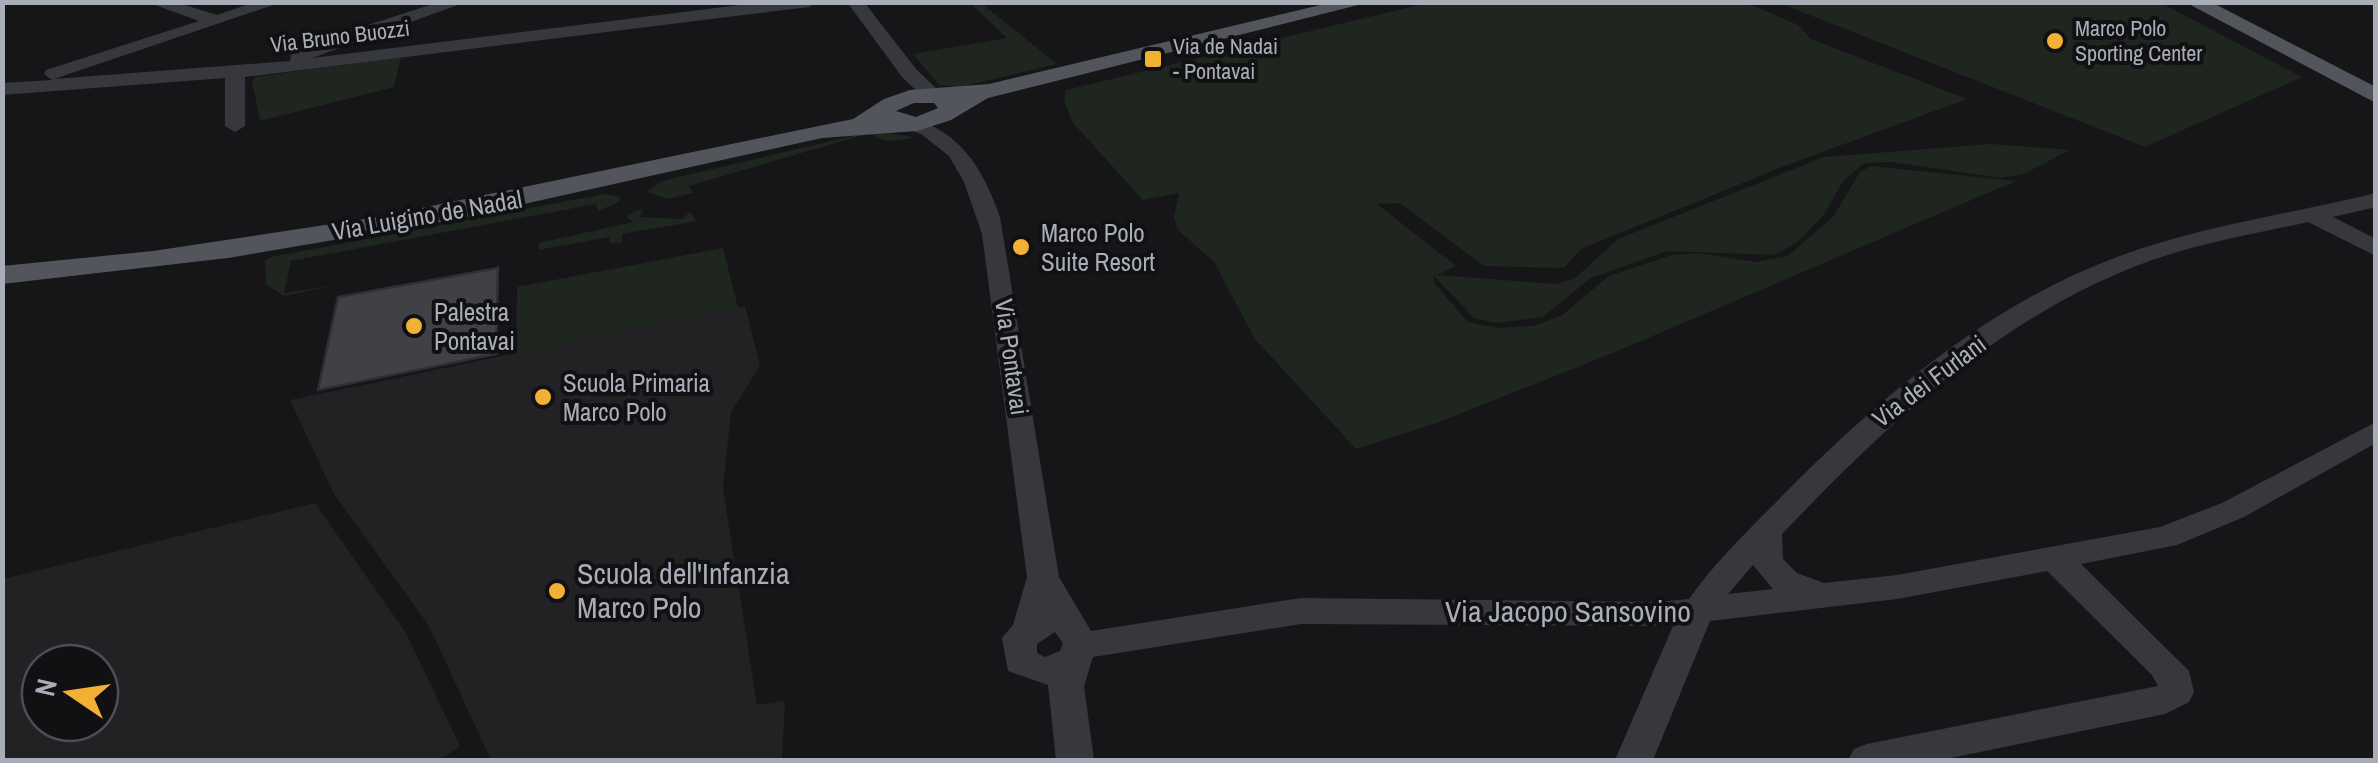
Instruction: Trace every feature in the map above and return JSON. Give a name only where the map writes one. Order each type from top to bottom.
[{"type":"main road","points":[[2194,2],[2376,96]]},
{"type":"main road","points":[[941,104],[1346,4]]},
{"type":"main road","name":"Via Luigino de Nadal","points":[[2,276],[127,264],[284,242],[592,184],[941,104]]},
{"type":"street","points":[[155,2],[213,20]]},
{"type":"street","points":[[73,76],[213,20],[274,2]]},
{"type":"street","points":[[290,67],[315,48],[458,2]]},
{"type":"street","name":"Via Bruno Buozzi","points":[[2,88],[73,76],[235,73],[809,2]]},
{"type":"street","points":[[855,2],[909,73],[941,104]]},
{"type":"street","points":[[235,73],[235,126]]},
{"type":"street","points":[[909,73],[910,84],[897,113],[938,132],[954,146]]},
{"type":"street","name":"Via Pontavai","points":[[941,104],[954,146],[983,199],[994,234],[1043,577],[1075,645]]},
{"type":"street","name":"Via dei Furlani","points":[[1634,760],[1712,591],[1900,398],[2042,301],[2128,261],[2376,200]]},
{"type":"street","points":[[2314,216],[2376,248]]},
{"type":"street","name":"Via Jacopo Sansovino","points":[[1029,629],[1016,646],[1026,666],[1056,670],[1075,645],[1301,611],[1610,616],[1700,612],[1825,596],[2055,559],[2189,530],[2376,431]]},
{"type":"street","points":[[1766,532],[1764,560],[1770,569],[1785,581],[1825,596]]},
{"type":"street","points":[[1867,760],[2166,700],[2176,692],[2176,681],[2165,665],[2055,559]]},
{"type":"street","name":"Via Pontavai","points":[[1029,629],[1043,577]]},
{"type":"street","points":[[1075,645],[1066,686],[1075,760]]},
{"type":"shaded area","points":[[970,3],[981,3],[1057,64],[960,87],[939,85],[913,54],[1007,38]]},
{"type":"shaded area","points":[[1427,3],[1747,3],[1798,25],[1811,39],[1967,99],[1787,165],[1581,249],[1564,268],[1484,266],[1400,203],[1377,204],[1456,266],[1437,275],[1555,284],[1574,279],[1618,239],[1824,157],[1991,144],[2070,150],[2024,174],[2001,178],[1891,162],[1865,163],[1843,181],[1824,215],[1796,243],[1774,255],[1667,251],[1591,278],[1543,317],[1496,323],[1474,318],[1434,276],[1433,282],[1468,322],[1498,328],[1533,326],[1561,316],[1609,276],[1672,255],[1697,253],[1756,262],[1788,256],[1833,217],[1860,172],[1871,166],[2016,181],[1608,355],[1437,423],[1356,449],[1255,339],[1214,262],[1178,230],[1174,217],[1179,193],[1143,200],[1073,123],[1064,101],[1066,90]]},
{"type":"shaded area","name":"Marco Polo Sporting Center","points":[[1779,3],[2161,3],[2302,77],[2145,147]]},
{"type":"shaded area","points":[[401,57],[394,87],[260,121],[252,81],[256,77]]},
{"type":"shaded area","points":[[879,132],[915,137],[886,140],[870,133],[689,186],[693,193],[668,199],[646,192],[662,181],[865,133]]},
{"type":"shaded area","points":[[604,194],[620,197],[619,202],[598,211],[596,204],[291,261],[284,293],[337,285],[284,296],[266,284],[265,261],[271,257]]},
{"type":"shaded area","points":[[643,208],[640,217],[682,219],[690,212],[697,221],[622,234],[622,242],[611,244],[609,237],[539,250],[539,243],[633,222],[626,216]]},
{"type":"shaded area","points":[[723,248],[738,308],[516,354],[517,287]]},
{"type":"shaded area","points":[[745,306],[760,366],[731,412],[723,488],[757,705],[785,701],[782,760],[491,760],[429,626],[334,494],[290,400]]},
{"type":"shaded area","points":[[315,503],[406,633],[460,746],[440,760],[3,760],[3,579]]},
{"type":"building","name":"Palestra Pontavai","points":[[498,268],[496,354],[318,390],[338,297]]},
{"type":"place","name":"Marco Polo Sporting Center","points":[[2055,41]]},
{"type":"place","name":"Via de Nadai - Pontavai","points":[[1153,59]]},
{"type":"place","name":"Marco Polo Suite Resort","points":[[1021,247]]},
{"type":"place","name":"Palestra Pontavai","points":[[414,326]]},
{"type":"place","name":"Scuola Primaria Marco Polo","points":[[543,397]]},
{"type":"place","name":"Scuola dell'Infanzia Marco Polo","points":[[557,591]]}]
